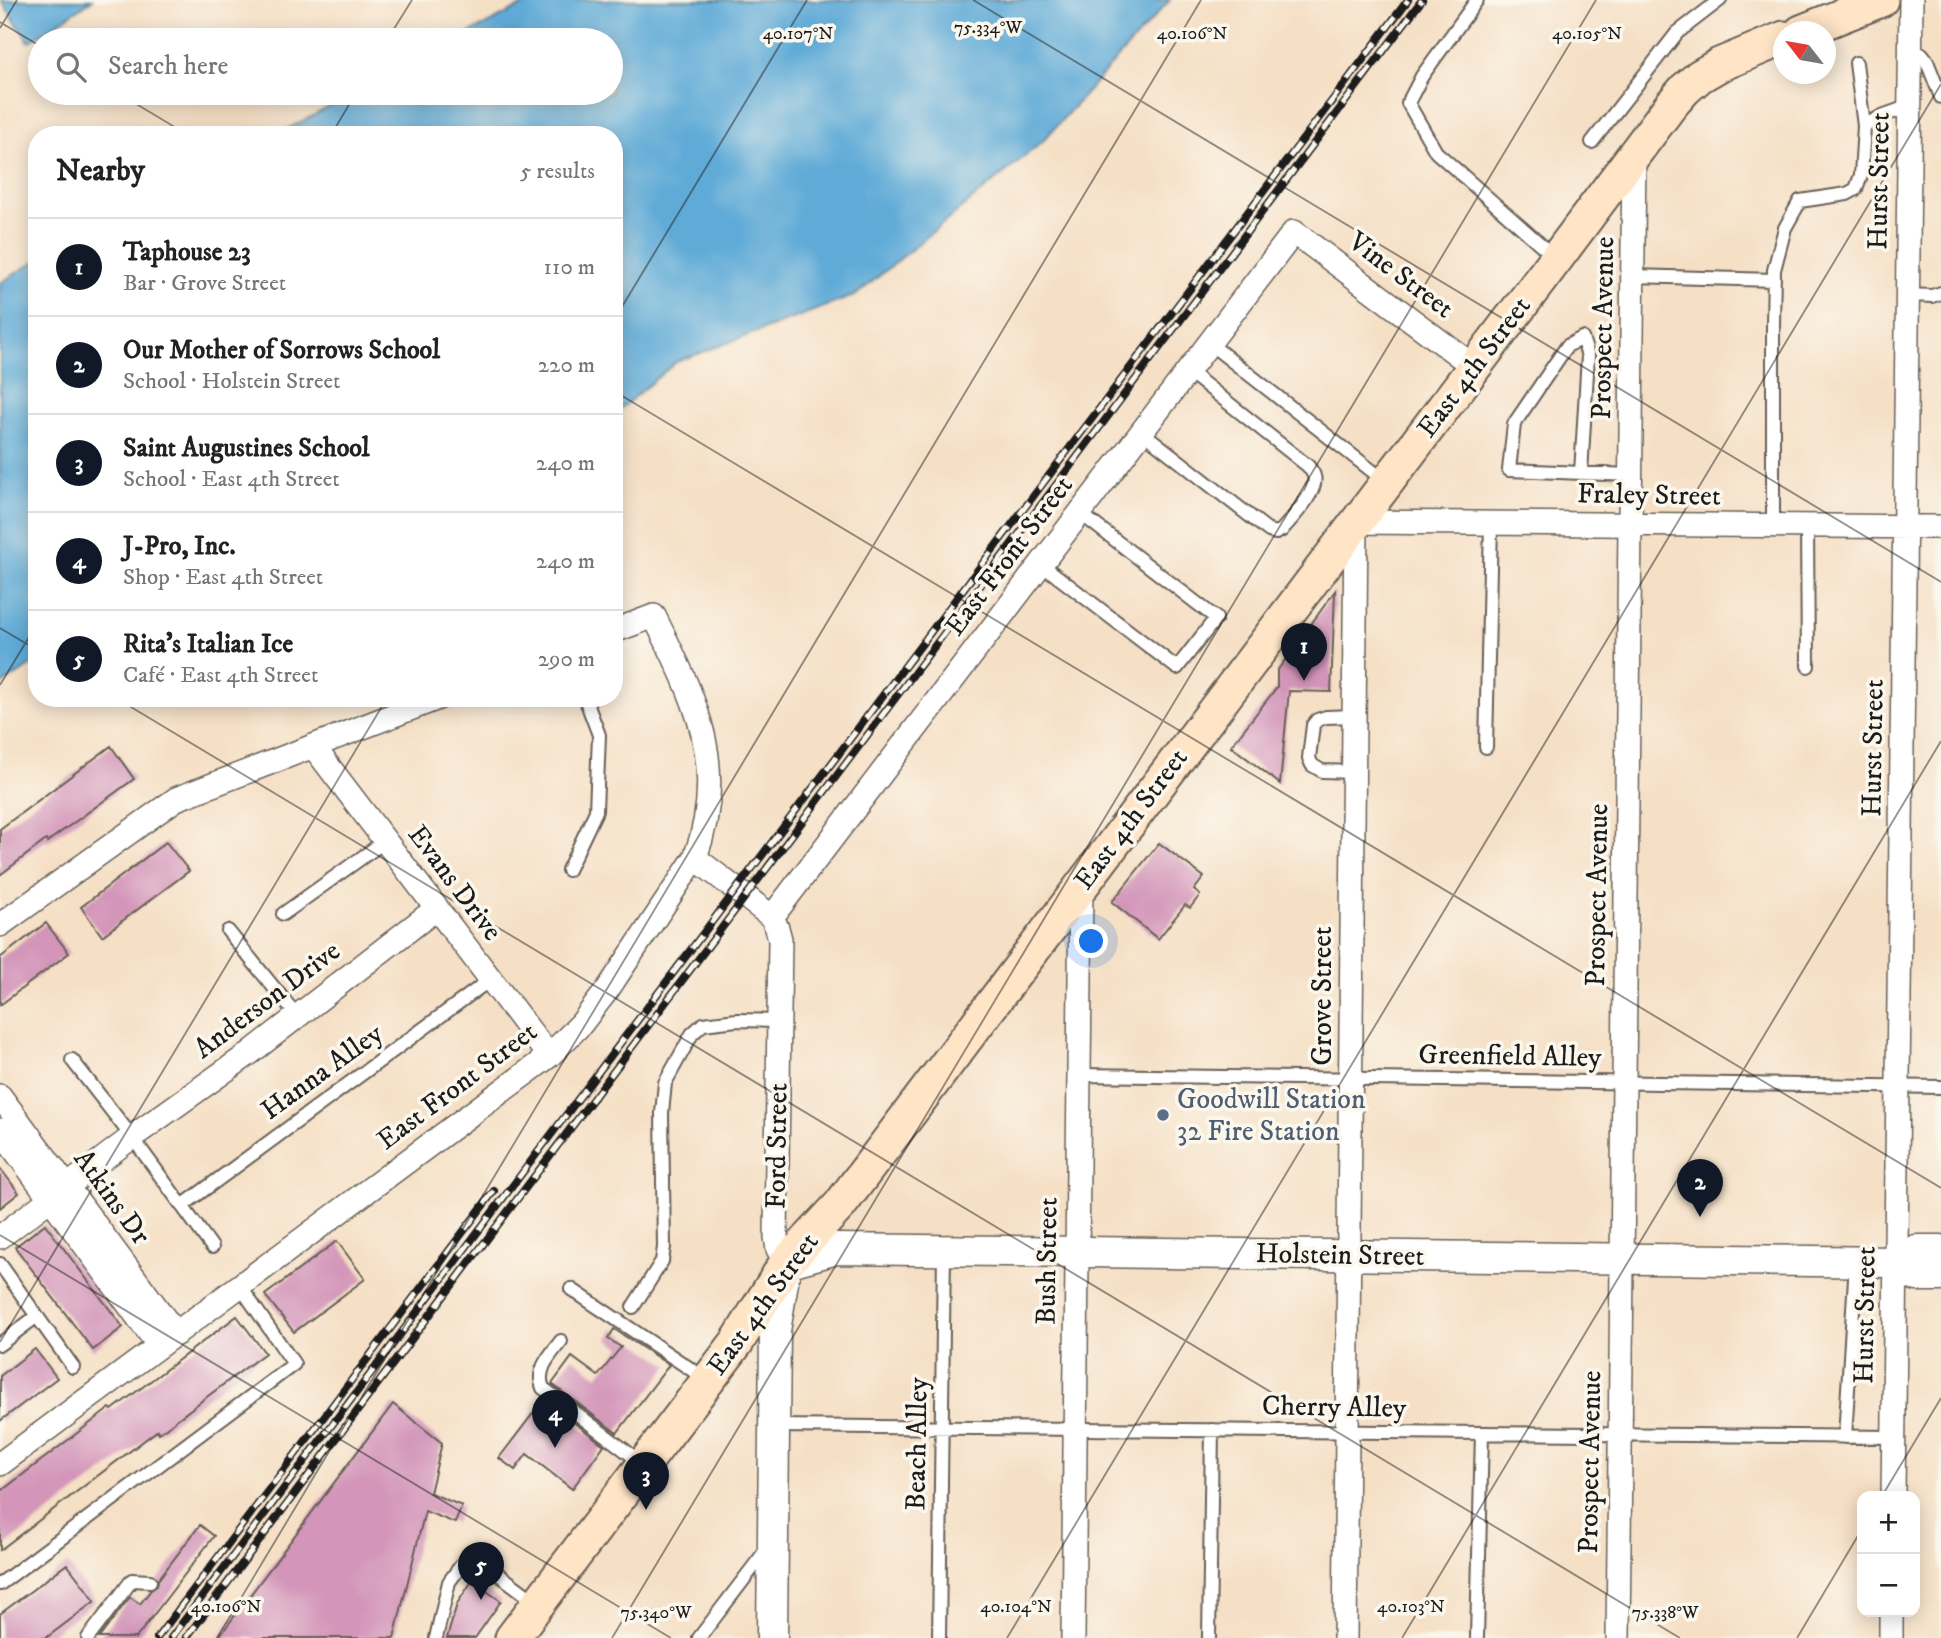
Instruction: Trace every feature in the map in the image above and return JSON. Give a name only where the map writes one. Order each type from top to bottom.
[{"type":"main road","points":[[1828,21],[1881,0]]},
{"type":"main road","name":"East 4th Street","points":[[512,1638],[737,1342],[786,1263],[840,1205],[1671,105],[1700,76],[1773,42]]},
{"type":"street","name":"Hurst Street","points":[[1893,1491],[1911,0]]},
{"type":"street","name":"Prospect Avenue","points":[[1618,1638],[1634,153]]},
{"type":"street","name":"East Front Street","points":[[772,917],[1294,232]]},
{"type":"street","name":"Vine Street","points":[[1294,232],[1473,366]]},
{"type":"street","name":"Fraley Street","points":[[1356,522],[1941,527]]},
{"type":"street","name":"Grove Street","points":[[1345,1638],[1356,522]]},
{"type":"street","name":"East Front Street","points":[[0,1465],[549,1056],[581,1024],[608,989],[695,858],[704,834],[709,785],[708,755],[684,676],[653,615],[623,627]]},
{"type":"street","points":[[0,925],[176,799],[415,707]]},
{"type":"street","name":"Evans Drive","points":[[313,746],[549,1056]]},
{"type":"street","points":[[695,858],[772,917]]},
{"type":"street","name":"Bush Street","points":[[1073,1638],[1081,886]]},
{"type":"street","name":"Anderson Drive","points":[[59,1193],[250,1053],[437,908]]},
{"type":"street","name":"Ford Street","points":[[772,917],[780,939],[776,1237],[786,1263],[775,1331],[772,1638]]},
{"type":"street","name":"Atkins Dr","points":[[0,1096],[59,1193],[167,1340]]},
{"type":"street","name":"Atkins Dr","points":[[0,1130],[59,1193]]},
{"type":"street","points":[[0,1237],[59,1193]]},
{"type":"street","name":"Holstein Street","points":[[786,1263],[836,1249],[1856,1262],[1895,1262],[1916,1250],[1941,1250]]},
{"type":"street","name":"Holstein Street","points":[[1895,1262],[1916,1276],[1941,1276]]},
{"type":"street","points":[[1891,1617],[1891,1638]]},
{"type":"lane","points":[[1477,0],[1422,76],[1408,103],[1436,152],[1556,259]]},
{"type":"lane","points":[[1592,142],[1677,33],[1720,0]]},
{"type":"lane","points":[[1911,51],[1922,54],[1926,59],[1941,97]]},
{"type":"lane","points":[[1773,526],[1774,270],[1785,228],[1800,201],[1847,194],[1856,189],[1861,176],[1864,126],[1856,63]]},
{"type":"lane","points":[[1864,126],[1910,106]]},
{"type":"lane","points":[[1633,276],[1774,280]]},
{"type":"lane","points":[[1908,295],[1932,296],[1941,293]]},
{"type":"lane","points":[[1581,473],[1588,356],[1582,338],[1567,346],[1514,424],[1509,470],[1581,473],[1631,475]]},
{"type":"lane","points":[[1209,343],[1387,481]]},
{"type":"lane","points":[[1142,432],[1269,531],[1276,533],[1282,530],[1311,493],[1314,475],[1308,466],[1188,371]]},
{"type":"lane","points":[[1041,564],[1177,668],[1216,618],[1080,513]]},
{"type":"lane","points":[[1486,747],[1491,523]]},
{"type":"lane","points":[[1807,526],[1808,666]]},
{"type":"lane","points":[[568,870],[596,811],[599,735],[589,707]]},
{"type":"lane","points":[[1354,716],[1317,720],[1313,725],[1309,758],[1312,765],[1322,771],[1354,772]]},
{"type":"lane","points":[[283,914],[386,841]]},
{"type":"lane","points":[[228,931],[297,1016]]},
{"type":"lane","name":"Hanna Alley","points":[[182,1206],[491,979]]},
{"type":"lane","points":[[633,1307],[662,1261],[664,1247],[662,1113],[665,1083],[692,1034],[703,1024],[737,1020],[779,1021]]},
{"type":"lane","points":[[72,1060],[212,1247]]},
{"type":"lane","name":"Greenfield Alley","points":[[1079,1075],[1941,1087]]},
{"type":"lane","name":"Beach Alley","points":[[939,1638],[944,1251]]},
{"type":"lane","points":[[1846,1437],[1856,1262]]},
{"type":"lane","points":[[0,1264],[73,1367]]},
{"type":"lane","points":[[0,1584],[294,1364],[240,1286]]},
{"type":"lane","points":[[570,1289],[707,1381]]},
{"type":"lane","points":[[0,1344],[37,1316]]},
{"type":"lane","points":[[561,1341],[542,1371],[544,1388],[644,1464]]},
{"type":"lane","name":"Cherry Alley","points":[[774,1426],[1894,1437]]},
{"type":"lane","points":[[1209,1638],[1212,1430]]},
{"type":"lane","points":[[1477,1638],[1482,1433]]},
{"type":"lane","points":[[699,1638],[773,1540]]},
{"type":"lane","points":[[436,1638],[449,1582],[470,1553],[538,1604]]},
{"type":"lane","points":[[88,1638],[132,1580],[150,1581]]},
{"type":"water","points":[[1,0],[92,0],[50,28],[28,28],[28,40]]},
{"type":"water","points":[[533,0],[1170,0],[1042,142],[856,295],[676,362],[623,406],[623,126],[293,126],[333,105],[623,105],[623,28],[479,28]]},
{"type":"water","points":[[28,266],[28,667],[0,686],[0,283]]},
{"type":"building","points":[[1335,591],[1331,692],[1289,691],[1280,784],[1231,746],[1277,687],[1277,671]]},
{"type":"building","points":[[111,746],[134,779],[0,875],[0,829]]},
{"type":"building","points":[[166,842],[189,871],[102,936],[81,907]]},
{"type":"building","points":[[1159,843],[1204,877],[1194,890],[1200,895],[1190,908],[1185,905],[1158,939],[1112,902]]},
{"type":"building","points":[[46,923],[69,953],[0,1005],[0,958]]},
{"type":"building","points":[[0,1168],[19,1193],[0,1208]]},
{"type":"building","points":[[45,1224],[123,1327],[93,1350],[15,1247]]},
{"type":"building","points":[[337,1241],[365,1279],[294,1332],[265,1295]]},
{"type":"building","points":[[237,1316],[265,1353],[0,1550],[0,1492]]},
{"type":"building","points":[[614,1329],[669,1365],[617,1433],[552,1384],[572,1357],[598,1376],[621,1347],[608,1339]]},
{"type":"building","points":[[35,1349],[57,1378],[0,1421],[0,1376]]},
{"type":"building","points":[[393,1404],[442,1443],[430,1493],[462,1506],[455,1523],[425,1511],[394,1638],[218,1638]]},
{"type":"building","points":[[557,1410],[604,1445],[572,1489],[527,1454],[515,1470],[499,1458],[535,1411],[549,1421]]},
{"type":"building","points":[[200,1525],[214,1536],[136,1638],[99,1638],[130,1597],[140,1604],[157,1586],[158,1580]]},
{"type":"building","points":[[67,1564],[95,1601],[46,1638],[0,1638],[0,1614]]},
{"type":"building","points":[[472,1581],[501,1601],[475,1638],[447,1638],[457,1604]]},
{"type":"railway","points":[[171,1638],[1408,0]]},
{"type":"railway","points":[[186,1638],[1422,0]]},
{"type":"railway","points":[[157,1638],[494,1191]]},
{"type":"place","name":"Taphouse 23","points":[[1304,681]]},
{"type":"place","name":"Goodwill Station 32 Fire Station","points":[[1163,1115]]},
{"type":"place","name":"Our Mother of Sorrows School","points":[[1700,1217]]},
{"type":"place","name":"J-Pro, Inc.","points":[[555,1448]]},
{"type":"place","name":"Saint Augustines School","points":[[646,1510]]},
{"type":"place","name":"Rita's Italian Ice","points":[[481,1600]]}]
